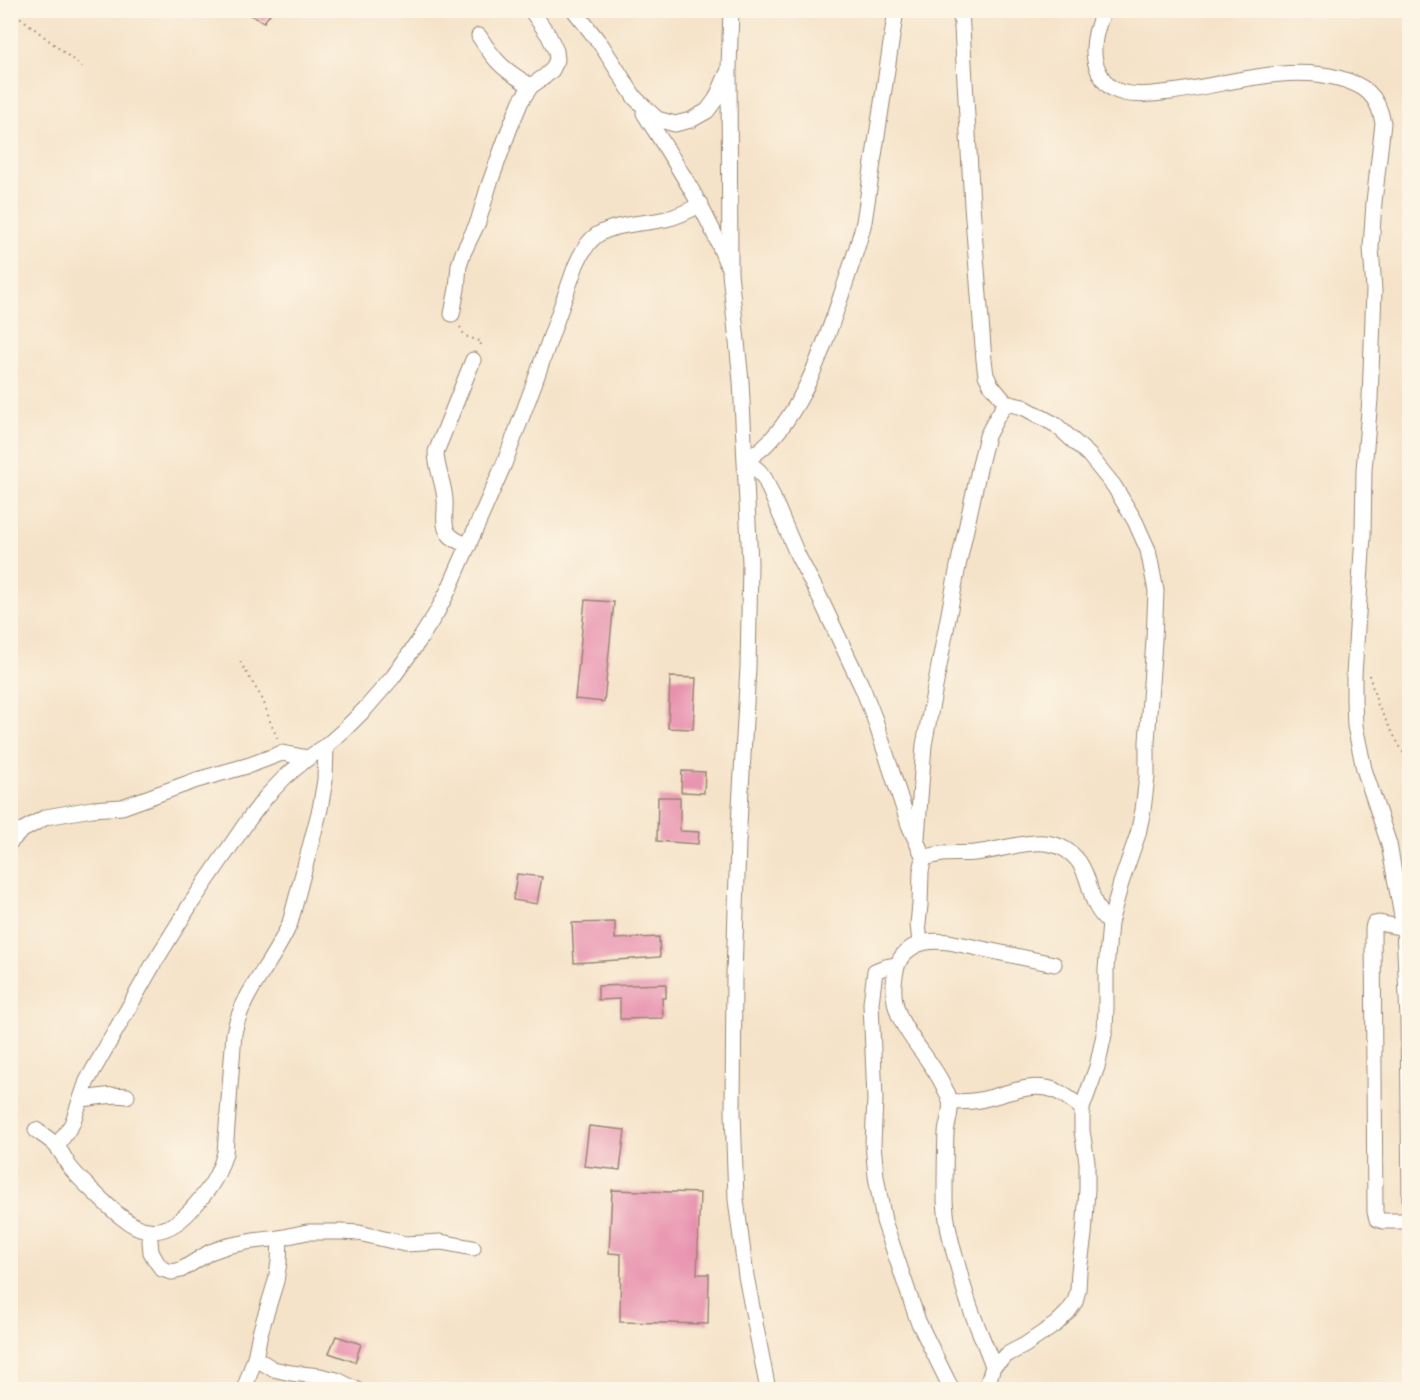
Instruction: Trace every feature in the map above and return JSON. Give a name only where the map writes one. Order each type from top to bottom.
[{"type":"street","points":[[452,314],[459,264],[478,222],[509,130],[521,101],[531,86],[552,70],[557,60],[556,51],[549,36],[531,10]]},
{"type":"street","points":[[574,10],[602,46],[700,204],[717,238],[730,273]]},
{"type":"street","points":[[731,10],[730,273],[741,381],[750,563],[734,976],[736,1200],[746,1276],[768,1389]]},
{"type":"street","points":[[746,460],[758,453],[773,438],[793,411],[819,357],[858,248],[864,222],[896,10]]},
{"type":"street","points":[[961,10],[972,205],[986,375],[1006,403],[1023,407],[1056,425],[1089,455],[1114,486],[1135,521],[1148,550],[1156,591],[1146,742],[1147,777],[1143,810],[1138,834],[1110,923],[1106,969],[1105,1030],[1097,1067],[1082,1108],[1087,1189],[1078,1290],[1075,1302],[1056,1324],[1025,1345],[1008,1353],[993,1366],[986,1389]]},
{"type":"street","points":[[1104,10],[1094,53],[1096,67],[1103,80],[1112,88],[1125,93],[1146,95],[1255,78],[1289,74],[1319,74],[1363,87],[1372,94],[1381,112],[1383,123],[1371,248],[1374,290],[1370,399],[1364,470],[1363,536],[1354,663],[1354,700],[1355,726],[1364,769],[1389,844],[1404,928],[1408,1020],[1410,1201]]},
{"type":"street","points":[[478,36],[499,65],[531,86]]},
{"type":"street","points":[[635,98],[657,119],[675,124],[691,120],[707,111],[716,99],[729,68]]},
{"type":"street","points":[[57,1146],[72,1124],[87,1081],[129,1004],[189,905],[249,819],[285,777],[326,746],[366,708],[393,677],[418,642],[449,589],[504,464],[576,265],[589,243],[606,231],[666,219],[686,213],[700,204]]},
{"type":"street","points":[[469,545],[457,541],[448,533],[445,524],[445,498],[436,452],[473,360]]},
{"type":"street","points":[[917,841],[924,745],[958,566],[987,436],[1006,403]]},
{"type":"street","points":[[746,460],[765,479],[798,556],[823,604],[875,720],[903,806],[924,858],[921,871],[918,924],[920,943]]},
{"type":"street","points":[[36,1130],[57,1146],[70,1166],[118,1215],[133,1226],[157,1231],[167,1228],[181,1220],[214,1183],[225,1153],[237,1019],[262,971],[283,941],[290,923],[325,780],[326,746]]},
{"type":"street","points":[[10,842],[21,831],[46,817],[92,809],[122,807],[282,753],[308,758]]},
{"type":"street","points":[[924,858],[942,854],[975,853],[1022,843],[1048,843],[1061,846],[1080,863],[1096,907],[1110,923]]},
{"type":"street","points":[[1404,928],[1379,923],[1374,924],[1373,929],[1375,1212],[1377,1219],[1383,1221],[1410,1221]]},
{"type":"street","points":[[993,1366],[969,1306],[948,1231],[945,1202],[946,1130],[951,1102],[941,1079],[900,1019],[895,1005],[893,985],[897,965],[907,950],[920,943],[935,941],[1054,964]]},
{"type":"street","points":[[897,965],[875,971],[872,1003],[875,1098],[873,1144],[876,1176],[884,1221],[918,1321],[952,1389]]},
{"type":"street","points":[[951,1102],[983,1100],[1024,1088],[1041,1088],[1053,1089],[1082,1108]]},
{"type":"street","points":[[82,1099],[106,1095],[127,1096]]},
{"type":"street","points":[[148,1230],[151,1252],[156,1261],[162,1269],[172,1272],[181,1270],[210,1252],[227,1246],[307,1232],[359,1233],[405,1244],[441,1242],[473,1248]]},
{"type":"street","points":[[244,1389],[276,1281],[280,1238]]},
{"type":"street","points":[[255,1358],[273,1369],[337,1380],[357,1389]]},
{"type":"path","points":[[11,10],[86,70]]},
{"type":"path","points":[[452,314],[465,336],[482,342],[473,360]]},
{"type":"path","points":[[240,662],[263,700],[282,753]]},
{"type":"path","points":[[1369,675],[1378,706],[1410,765]]},
{"type":"building","points":[[240,10],[273,10],[264,22]]},
{"type":"building","points":[[585,600],[614,602],[604,702],[575,699]]},
{"type":"building","points":[[670,677],[696,678],[693,729],[668,728]]},
{"type":"building","points":[[682,771],[705,772],[704,793],[681,792]]},
{"type":"building","points":[[658,797],[680,797],[680,831],[699,832],[698,844],[657,841]]},
{"type":"building","points":[[517,874],[542,877],[537,904],[513,900]]},
{"type":"building","points":[[615,922],[615,939],[659,937],[660,957],[574,963],[572,923]]},
{"type":"building","points":[[666,984],[666,998],[662,998],[663,1018],[620,1019],[620,999],[598,1000],[598,986]]},
{"type":"building","points":[[589,1126],[625,1130],[620,1170],[584,1166]]},
{"type":"building","points":[[612,1190],[700,1193],[697,1274],[709,1274],[708,1324],[620,1322],[621,1254],[609,1253]]},
{"type":"building","points":[[336,1336],[361,1344],[355,1362],[329,1353]]}]
